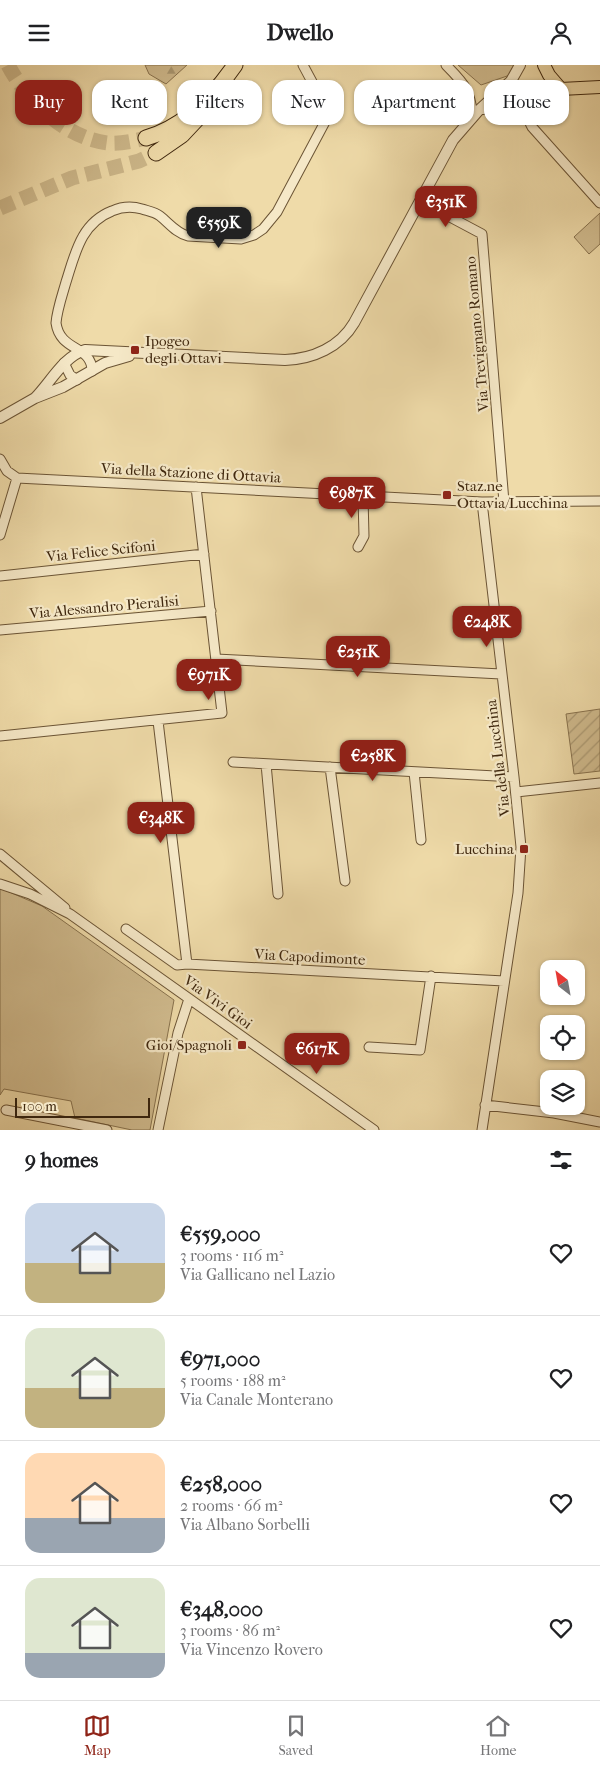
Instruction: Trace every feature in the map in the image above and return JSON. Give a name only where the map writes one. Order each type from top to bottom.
[{"type":"highway","points":[[224,80],[235,65]]},
{"type":"highway","points":[[146,138],[177,124]]},
{"type":"highway","points":[[156,153],[174,141],[192,125]]},
{"type":"main road","points":[[544,65],[553,80]]},
{"type":"main road","points":[[569,89],[600,87]]},
{"type":"street","points":[[92,371],[90,361],[81,351],[61,339],[56,327],[76,249],[88,228],[96,219],[106,213],[120,208],[131,207],[157,214],[180,233],[188,236],[241,239],[258,233],[268,225],[277,213],[326,120],[326,109],[303,65]]},
{"type":"street","points":[[446,65],[466,87],[471,105],[476,114]]},
{"type":"street","points":[[35,398],[64,363],[81,351],[96,350],[135,354],[285,360],[307,357],[323,351],[338,341],[351,329],[453,140],[476,114],[511,81],[520,65]]},
{"type":"street","points":[[476,114],[484,111]]},
{"type":"street","points":[[531,125],[600,203]]},
{"type":"street","name":"Via Trevignano Romano","points":[[420,201],[482,234],[504,502]]},
{"type":"street","points":[[0,418],[35,398],[58,390],[111,361],[135,354]]},
{"type":"street","points":[[64,363],[68,373],[77,380]]},
{"type":"street","points":[[0,459],[7,471],[17,478],[0,535]]},
{"type":"street","name":"Via della Stazione di Ottavia","points":[[17,478],[482,502],[600,501]]},
{"type":"street","points":[[0,736],[222,713],[196,487]]},
{"type":"street","points":[[358,547],[364,537],[364,497]]},
{"type":"street","name":"Via della Lucchina","points":[[482,502],[521,837],[518,893],[482,1130]]},
{"type":"street","name":"Via Felice Scifoni","points":[[0,576],[204,554]]},
{"type":"street","name":"Via Alessandro Pieralisi","points":[[0,630],[211,611]]},
{"type":"street","points":[[216,659],[502,674]]},
{"type":"street","points":[[158,721],[187,964]]},
{"type":"street","points":[[233,762],[514,777]]},
{"type":"street","points":[[266,763],[278,894]]},
{"type":"street","points":[[330,767],[345,881]]},
{"type":"street","points":[[414,772],[421,840]]},
{"type":"street","points":[[516,792],[600,783]]},
{"type":"street","name":"Via Vivi Gioi","points":[[0,854],[70,914],[374,1130]]},
{"type":"street","name":"Via Vivi Gioi","points":[[0,884],[30,894],[70,914]]},
{"type":"street","name":"Via Capodimonte","points":[[126,929],[177,965],[504,981]]},
{"type":"street","points":[[369,1047],[420,1050],[431,976]]},
{"type":"street","points":[[158,1130],[178,1033],[189,999]]},
{"type":"street","points":[[485,1105],[554,1113],[600,1122]]},
{"type":"street","points":[[6,1110],[107,1130]]},
{"type":"green space","points":[[145,65],[187,65],[167,83],[167,80],[159,80],[149,74]]},
{"type":"green space","points":[[458,65],[516,65],[510,75],[496,80],[484,80],[484,84],[481,85]]},
{"type":"green space","points":[[600,213],[600,244],[589,254],[574,237]]},
{"type":"green space","points":[[600,709],[600,771],[574,774],[566,714]]},
{"type":"green space","points":[[0,888],[42,906],[174,1000],[150,1130],[132,1130],[75,1118],[71,1101],[4,1089],[0,1095]]},
{"type":"tunnel","points":[[8,65],[26,92],[37,104],[62,126],[77,134],[92,140],[108,143],[122,143],[146,138]]},
{"type":"tunnel","points":[[0,208],[72,178],[139,161],[156,153]]},
{"type":"place","name":"Ipogeo degli Ottavi","points":[[135,350]]},
{"type":"place","name":"Staz.ne Ottavia/Lucchina","points":[[447,495]]},
{"type":"place","name":"Lucchina","points":[[524,849]]},
{"type":"place","name":"Gioi/Spagnoli","points":[[242,1045]]}]
